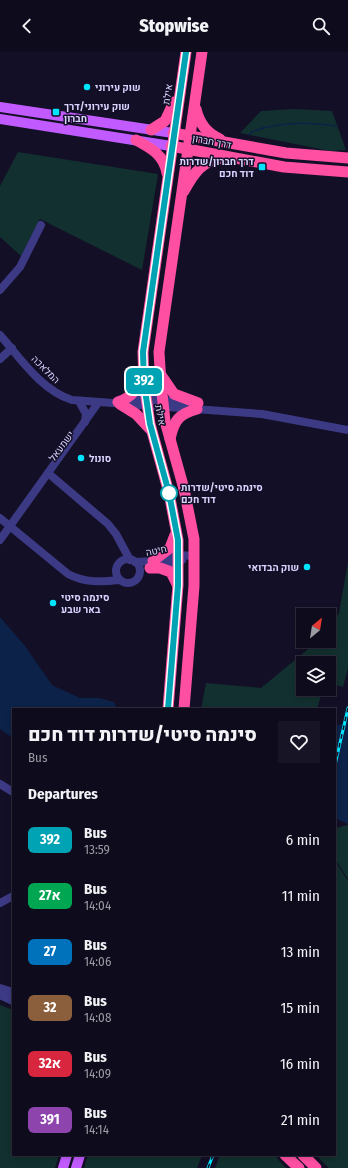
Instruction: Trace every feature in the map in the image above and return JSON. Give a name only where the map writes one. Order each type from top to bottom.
[{"type":"highway","name":"אילת","points":[[168,708],[179,558],[176,526],[169,493],[152,433],[146,402],[143,371],[145,328],[186,52]]},
{"type":"highway","name":"אילת","points":[[184,708],[194,556],[192,524],[170,439],[163,403],[160,371],[161,330],[191,136],[194,103],[202,52]]},
{"type":"highway","points":[[151,130],[165,121],[179,91]]},
{"type":"highway","points":[[194,103],[202,125],[214,136],[226,142]]},
{"type":"highway","name":"דרך חברון","points":[[173,133],[286,153],[348,158]]},
{"type":"highway","points":[[136,140],[152,149],[164,162],[167,182]]},
{"type":"highway","name":"דרך חברון","points":[[171,146],[284,167],[348,172]]},
{"type":"highway","points":[[181,196],[200,167],[214,159],[232,157]]},
{"type":"highway","points":[[110,403],[132,396],[138,387],[143,371]]},
{"type":"highway","points":[[160,371],[163,380],[174,394],[198,406]]},
{"type":"highway","points":[[110,403],[142,418],[152,433]]},
{"type":"highway","points":[[170,439],[176,421],[183,413],[198,406]]},
{"type":"highway","points":[[176,526],[174,542],[170,548],[151,565],[171,572],[178,585]]},
{"type":"highway","points":[[286,1156],[299,1168]]},
{"type":"highway","points":[[304,1156],[316,1168]]},
{"type":"main road","name":"דרך חברון","points":[[0,106],[173,133]]},
{"type":"main road","name":"דרך חברון","points":[[0,119],[171,146]]},
{"type":"main road","points":[[63,1168],[67,1156]]},
{"type":"main road","points":[[76,1168],[80,1156]]},
{"type":"street","points":[[0,290],[20,267],[41,225]]},
{"type":"street","name":"המלאכה","points":[[0,335],[47,387],[65,398],[79,401],[110,403],[146,402],[198,406],[288,418],[348,430]]},
{"type":"street","points":[[0,359],[12,348]]},
{"type":"street","points":[[79,401],[86,414],[85,422]]},
{"type":"street","name":"ישמעאל","points":[[50,474],[85,422],[110,403]]},
{"type":"street","name":"ישמעאל","points":[[0,540],[30,498],[110,403]]},
{"type":"street","points":[[50,474],[98,513],[116,534],[133,561]]},
{"type":"street","points":[[0,518],[10,526]]},
{"type":"street","name":"חיטה","points":[[10,526],[68,574],[92,582],[120,580],[126,583],[132,583],[137,580],[140,574],[151,565],[194,556]]},
{"type":"street","points":[[120,580],[118,567],[121,544]]},
{"type":"street","name":"חיטה","points":[[92,582],[102,579],[118,567],[133,561],[151,565]]},
{"type":"street","name":"חיטה","points":[[133,561],[140,569],[140,574]]},
{"type":"street","points":[[0,784],[12,791]]},
{"type":"street","points":[[0,903],[12,897]]},
{"type":"street","points":[[0,988],[12,992]]},
{"type":"street","points":[[0,995],[12,1001]]},
{"type":"green space","points":[[294,109],[332,111],[346,150],[330,151],[240,133],[261,111]]},
{"type":"green space","points":[[18,152],[158,174],[142,270],[40,219],[21,256],[0,237],[0,186]]},
{"type":"green space","points":[[348,562],[348,668],[343,687],[336,685],[336,656],[300,656],[310,648],[336,648],[336,617],[339,613]]},
{"type":"green space","points":[[296,659],[296,696],[321,696],[317,708],[201,708],[206,683],[261,688]]},
{"type":"green space","points":[[348,825],[348,879],[336,861],[336,828]]},
{"type":"green space","points":[[336,863],[348,881],[348,1168],[329,1168],[317,1156],[336,1156]]},
{"type":"green space","points":[[0,1005],[12,1010],[12,1156],[59,1156],[55,1168],[0,1168]]},
{"type":"green space","points":[[88,1156],[202,1156],[197,1168],[84,1168]]},
{"type":"green space","points":[[220,1156],[275,1156],[286,1168],[215,1168]]},
{"type":"water","points":[[0,617],[25,646],[52,685],[80,698],[99,698],[114,702],[117,708],[12,708],[12,737],[0,729]]},
{"type":"water","points":[[348,720],[348,824],[336,818],[336,725],[345,724]]},
{"type":"waterway","points":[[249,135],[251,132],[272,126],[294,124],[337,126]]},
{"type":"railway","points":[[336,761],[348,708]]},
{"type":"railway","points":[[208,1168],[213,1156]]},
{"type":"bus line","name":"392","points":[[168,708],[178,585],[178,540],[169,493],[150,424],[144,383],[143,352],[145,328],[166,194],[171,146],[186,52]]},
{"type":"place","name":"שוק עירוני","points":[[87,87]]},
{"type":"place","name":"שוק עירוני/דרך חברון","points":[[56,112]]},
{"type":"place","name":"דרך חברון/שדרות דוד חכם","points":[[262,167]]},
{"type":"place","name":"סונול","points":[[81,458]]},
{"type":"place","name":"סינמה סיטי/שדרות דוד חכם","points":[[169,493]]},
{"type":"place","name":"שוק הבדואי","points":[[307,567]]},
{"type":"place","name":"סינמה סיטי באר שבע","points":[[53,603]]}]
